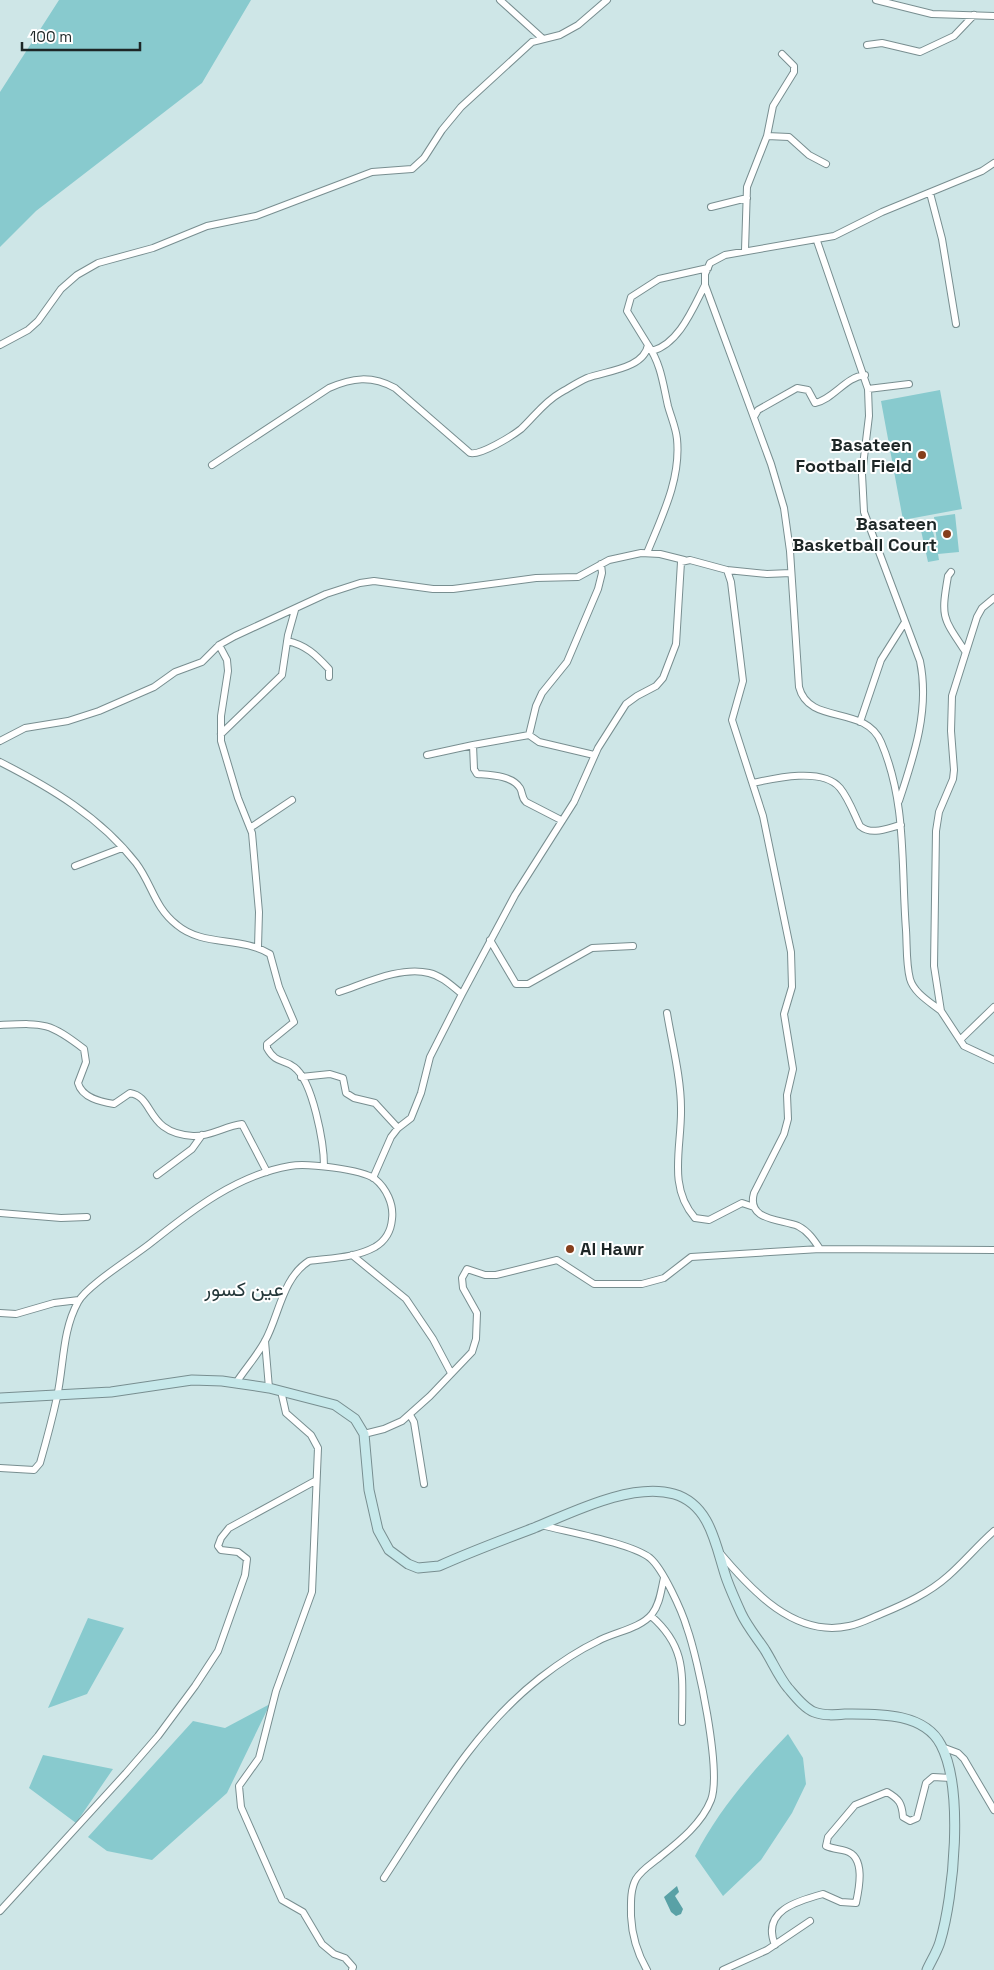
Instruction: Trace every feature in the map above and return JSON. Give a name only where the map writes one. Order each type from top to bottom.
[{"type":"main road","points":[[0,1398],[111,1392],[192,1380],[236,1383],[269,1388],[335,1405],[355,1419],[364,1434],[369,1490],[378,1530],[389,1550],[408,1564],[418,1568],[439,1566],[541,1524],[629,1494],[645,1492],[673,1493],[686,1498],[696,1506],[708,1522],[727,1581],[743,1616],[787,1687],[802,1704],[814,1712],[830,1715],[877,1715],[909,1720],[923,1726],[934,1734],[942,1747],[951,1778],[955,1839],[951,1889],[939,1944],[927,1970]]},
{"type":"street","points":[[500,0],[542,38]]},
{"type":"street","points":[[0,345],[28,330],[38,321],[61,289],[77,275],[98,263],[153,248],[207,226],[256,216],[372,172],[412,170],[424,158],[442,130],[461,107],[532,42],[560,35],[578,25],[608,0]]},
{"type":"street","points":[[876,0],[932,14],[994,16]]},
{"type":"street","points":[[867,45],[889,44],[920,52],[954,36],[974,15]]},
{"type":"street","points":[[745,250],[746,198],[749,178],[767,136],[773,106],[794,72],[794,66],[782,54]]},
{"type":"street","points":[[767,136],[789,137],[809,155],[826,164]]},
{"type":"street","points":[[212,465],[328,388],[344,382],[367,378],[383,382],[394,388],[470,452],[479,453],[517,432],[537,411],[558,394],[586,379],[636,362],[650,348],[662,348],[678,332],[705,285],[708,268],[715,258],[745,250],[817,241],[834,236],[882,212],[982,171],[994,163]]},
{"type":"street","points":[[930,193],[942,239],[956,324]]},
{"type":"street","points":[[711,207],[746,198]]},
{"type":"street","points":[[817,241],[865,375],[868,389],[869,416],[861,480],[864,512],[920,661],[923,675],[924,702],[920,726],[899,803]]},
{"type":"street","points":[[647,552],[669,498],[676,475],[678,457],[677,437],[660,369],[650,348],[627,310],[631,297],[659,279],[708,268]]},
{"type":"street","points":[[705,285],[777,481],[784,508],[791,573],[799,687],[802,698],[816,708],[860,722],[877,733],[893,776],[899,803],[910,979],[919,995],[941,1011],[960,1040],[968,1048],[994,1060]]},
{"type":"street","points":[[754,417],[758,410],[797,388],[808,390],[815,403],[823,401],[840,386],[865,375]]},
{"type":"street","points":[[868,389],[909,384]]},
{"type":"street","points":[[0,740],[25,728],[60,723],[99,711],[154,687],[175,672],[202,662],[219,645],[326,594],[367,582],[433,589],[453,589],[536,578],[578,577],[601,564],[621,556],[647,552],[706,563],[727,570],[767,574],[791,573]]},
{"type":"street","points":[[373,1178],[390,1137],[411,1118],[421,1093],[430,1057],[490,940],[576,797],[594,755],[626,704],[656,686],[668,666],[676,644],[678,568],[684,560]]},
{"type":"street","points":[[529,735],[531,718],[539,700],[567,662],[598,589],[602,573],[601,564]]},
{"type":"street","points":[[727,570],[731,582],[743,681],[741,694],[734,709],[732,720],[753,783],[772,852],[791,952],[792,987],[784,1014],[793,1068],[787,1095],[787,1126],[754,1194],[754,1207]]},
{"type":"street","points":[[951,572],[948,576],[943,613],[949,628],[965,651]]},
{"type":"street","points":[[941,1011],[934,966],[936,831],[938,812],[953,779],[955,762],[951,731],[951,703],[977,616],[982,608],[994,598]]},
{"type":"street","points":[[221,734],[282,675],[287,641],[295,610]]},
{"type":"street","points":[[860,722],[881,660],[891,641],[905,622]]},
{"type":"street","points":[[287,641],[303,644],[329,669],[329,677]]},
{"type":"street","points":[[219,645],[227,660],[228,671],[221,716],[221,734],[238,798],[250,828],[259,912],[258,947]]},
{"type":"street","points":[[427,755],[529,735],[539,742],[594,755]]},
{"type":"street","points":[[473,745],[474,769],[477,774],[494,775],[510,781],[520,788],[522,798],[526,802],[561,820]]},
{"type":"street","points":[[0,762],[93,818],[139,867],[162,910],[184,931],[201,938],[258,947],[270,954],[279,987],[294,1022],[267,1048],[280,1062],[294,1066],[301,1077],[311,1098],[320,1130],[324,1166]]},
{"type":"street","points":[[753,783],[794,776],[826,779],[840,787],[860,826],[865,830],[870,832],[901,825]]},
{"type":"street","points":[[250,828],[292,800]]},
{"type":"street","points":[[76,866],[122,848]]},
{"type":"street","points":[[490,940],[516,984],[528,984],[592,948],[633,946]]},
{"type":"street","points":[[339,992],[402,973],[418,972],[430,973],[444,980],[462,994]]},
{"type":"street","points":[[960,1040],[994,1007]]},
{"type":"street","points":[[667,1013],[681,1107],[677,1180],[681,1198],[695,1218],[709,1220],[742,1203],[754,1207],[764,1216],[800,1227],[820,1249]]},
{"type":"street","points":[[0,1025],[46,1025],[62,1033],[84,1049],[86,1062],[78,1083],[82,1092],[114,1104],[130,1093],[134,1094],[144,1101],[154,1119],[168,1132],[189,1136],[202,1135],[242,1124],[252,1138],[268,1172]]},
{"type":"street","points":[[301,1077],[330,1074],[343,1078],[346,1094],[375,1103],[398,1128]]},
{"type":"street","points":[[157,1175],[192,1149],[202,1135]]},
{"type":"street","points":[[0,1468],[28,1470],[38,1468],[57,1396],[68,1329],[79,1300],[91,1289],[201,1205],[238,1184],[268,1172],[290,1166],[324,1166],[373,1178],[389,1198],[392,1214],[391,1227],[384,1240],[352,1255],[305,1263],[290,1282],[265,1341],[236,1383]]},
{"type":"street","points":[[0,1213],[61,1218],[87,1217]]},
{"type":"street","points":[[364,1434],[384,1429],[410,1415],[472,1352],[476,1339],[477,1313],[463,1288],[462,1278],[468,1269],[485,1275],[496,1275],[557,1260],[564,1262],[586,1280],[594,1284],[642,1284],[664,1278],[691,1257],[820,1249],[994,1250]]},
{"type":"street","points":[[352,1255],[406,1299],[433,1339],[451,1373]]},
{"type":"street","points":[[0,1314],[16,1314],[54,1303],[79,1300]]},
{"type":"street","points":[[265,1341],[269,1388]]},
{"type":"street","points":[[281,1391],[286,1413],[312,1435],[317,1442],[313,1580],[309,1603],[276,1691],[258,1758],[239,1786],[239,1795],[241,1806],[282,1900],[303,1912],[322,1944],[334,1954],[345,1958],[353,1967],[352,1970]]},
{"type":"street","points":[[410,1415],[417,1434],[420,1469],[424,1484]]},
{"type":"street","points":[[0,1911],[158,1736],[218,1651],[245,1575],[247,1559],[238,1552],[221,1550],[218,1546],[221,1538],[229,1528],[315,1481]]},
{"type":"street","points":[[541,1524],[641,1552],[654,1562],[664,1578],[687,1628],[700,1677],[713,1758],[714,1786],[712,1798],[695,1825],[636,1880],[631,1902],[632,1924],[637,1951],[645,1969]]},
{"type":"street","points":[[719,1552],[745,1582],[762,1598],[781,1611],[809,1624],[834,1628],[850,1626],[895,1608],[925,1593],[948,1576],[994,1531]]},
{"type":"street","points":[[384,1878],[471,1747],[509,1704],[540,1678],[581,1650],[651,1616],[658,1603],[664,1578]]},
{"type":"street","points":[[651,1616],[667,1630],[683,1669],[682,1722]]},
{"type":"street","points":[[942,1747],[958,1753],[964,1759],[994,1810]]},
{"type":"street","points":[[775,1945],[771,1935],[775,1917],[788,1906],[823,1894],[841,1902],[856,1903],[860,1887],[860,1872],[854,1857],[847,1851],[826,1846],[828,1837],[846,1813],[855,1805],[887,1792],[898,1798],[902,1804],[903,1817],[910,1821],[917,1818],[926,1783],[932,1776],[951,1778]]},
{"type":"street","points":[[723,1970],[775,1945],[810,1921]]},
{"type":"shaded area","points":[[59,0],[251,0],[202,83],[36,211],[0,247],[0,92]]},
{"type":"shaded area","name":"Basateen Football Field","points":[[940,390],[962,509],[903,520],[881,401]]},
{"type":"shaded area","name":"Basateen Basketball Court","points":[[955,514],[959,552],[938,554],[939,560],[928,562],[920,526],[931,524],[938,551],[934,517]]},
{"type":"shaded area","points":[[88,1618],[124,1628],[87,1694],[48,1708]]},
{"type":"shaded area","points":[[270,1704],[227,1793],[152,1860],[107,1851],[88,1837],[193,1721],[225,1728]]},
{"type":"shaded area","points":[[788,1734],[803,1758],[806,1784],[792,1813],[761,1860],[723,1896],[695,1856],[725,1807]]},
{"type":"shaded area","points":[[43,1755],[113,1769],[76,1823],[29,1788]]},
{"type":"shaded area","points":[[677,1886],[679,1892],[675,1896],[683,1909],[681,1914],[676,1916],[671,1912],[664,1897]]},
{"type":"place","name":"Basateen Football Field","points":[[922,455]]},
{"type":"place","name":"Basateen Basketball Court","points":[[947,534]]},
{"type":"place","name":"Al Hawr","points":[[570,1249]]},
{"type":"district","name":"عين كسور","points":[[244,1289]]}]
